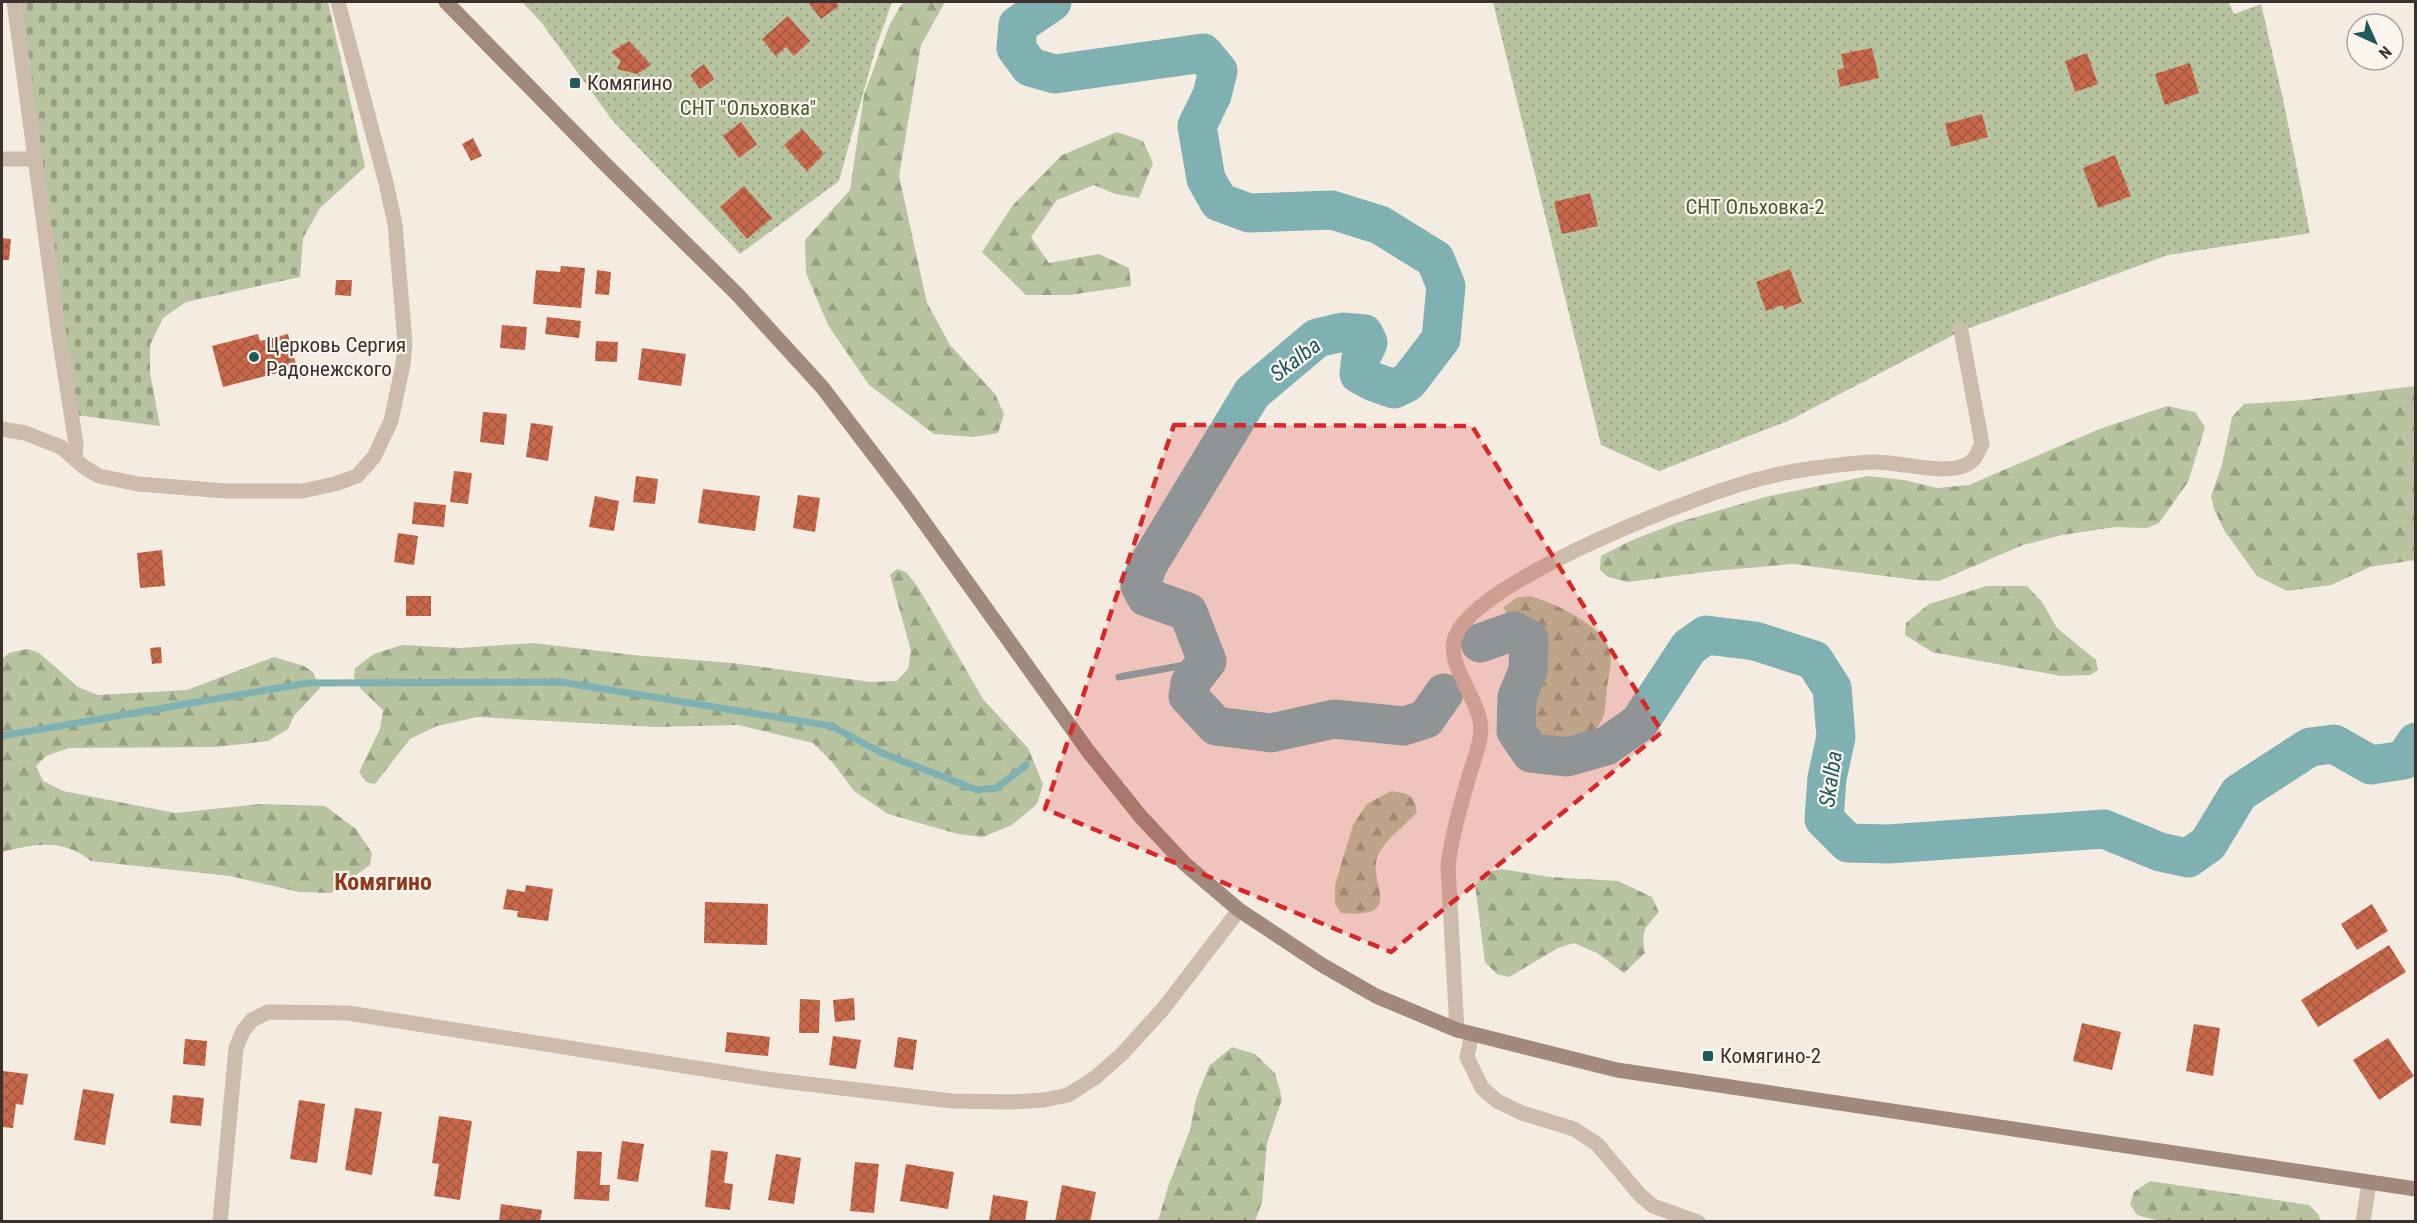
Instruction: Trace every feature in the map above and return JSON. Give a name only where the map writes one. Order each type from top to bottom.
[{"type":"street","points":[[14,2],[34,159],[76,444],[75,458]]},
{"type":"street","points":[[2,429],[45,440],[61,447],[84,467],[99,476],[138,484],[226,491],[302,491],[335,484],[357,476],[374,457],[391,421],[404,364],[405,343],[394,224],[386,183],[338,2]]},
{"type":"street","points":[[453,4],[606,165],[737,294],[822,387],[906,497],[1088,751],[1141,817],[1185,864],[1239,910],[1322,965],[1367,991],[1457,1030],[1617,1070],[2415,1189]]},
{"type":"street","points":[[2,159],[34,159]]},
{"type":"street","points":[[1457,1030],[1448,866],[1451,839],[1481,730],[1470,693],[1452,654],[1456,635],[1473,611],[1537,570],[1598,540],[1690,500],[1764,477],[1873,462],[1959,468],[1974,459],[1982,444],[1961,331]]},
{"type":"street","points":[[220,1221],[236,1048],[243,1030],[252,1020],[268,1012],[348,1013],[773,1080],[952,1101],[1044,1100],[1068,1095],[1096,1077],[1122,1054],[1162,1009],[1239,910]]},
{"type":"street","points":[[1472,1034],[1467,1057],[1482,1088],[1497,1101],[1522,1113],[1574,1129],[1597,1144],[1640,1195],[1653,1206],[1698,1221]]},
{"type":"street","points":[[2363,1221],[2369,1183]]},
{"type":"highlighted area","points":[[1174,425],[1472,426],[1662,732],[1391,952],[1045,809]]},
{"type":"green space","points":[[19,2],[328,2],[365,167],[320,208],[303,238],[300,277],[186,302],[163,318],[150,345],[150,373],[160,426],[75,415]]},
{"type":"green space","name":"СНТ \"Ольховка\"","points":[[522,2],[892,2],[876,47],[839,181],[740,254],[612,120],[541,22]]},
{"type":"green space","points":[[903,2],[945,2],[921,45],[899,176],[927,303],[950,345],[995,394],[1004,414],[998,433],[974,437],[934,434],[869,385],[828,325],[806,273],[805,240],[850,190],[864,95],[890,24]]},
{"type":"green space","name":"СНТ Ольховка-2","points":[[1493,2],[2229,2],[2234,14],[2261,4],[2310,233],[2168,255],[1961,331],[1788,421],[1659,471],[1601,445]]},
{"type":"green space","points":[[1117,132],[1143,141],[1153,163],[1139,198],[1115,194],[1094,185],[1057,200],[1031,237],[1049,263],[1099,254],[1129,268],[1131,286],[1069,295],[1026,295],[982,252],[1013,205],[1062,155]]},
{"type":"green space","points":[[2415,386],[2415,560],[2370,567],[2331,585],[2287,591],[2257,576],[2224,530],[2214,509],[2211,496],[2222,465],[2232,417],[2244,404],[2304,400]]},
{"type":"green space","points":[[2167,406],[2195,412],[2205,427],[2188,482],[2159,523],[2147,528],[2115,527],[2062,535],[2023,545],[1939,581],[1793,564],[1628,582],[1608,577],[1600,570],[1601,556],[1630,541],[1679,522],[1765,497],[1868,476],[1904,480],[1937,488],[1969,485],[2097,430]]},
{"type":"green space","points":[[897,569],[906,572],[918,587],[983,699],[1028,748],[1043,784],[1037,804],[1012,825],[983,837],[958,834],[888,814],[854,791],[833,763],[813,743],[738,725],[657,727],[478,717],[437,726],[410,739],[375,784],[366,782],[359,772],[380,729],[383,710],[361,689],[354,677],[355,668],[374,654],[402,645],[460,648],[534,643],[633,655],[732,663],[871,682],[897,681],[908,669],[911,651],[890,575]]},
{"type":"green space","points":[[1987,586],[2027,586],[2042,602],[2057,628],[2096,660],[2098,670],[2090,675],[2061,676],[1932,652],[1905,635],[1906,623],[1929,604]]},
{"type":"green space","points":[[1530,596],[1550,603],[1583,620],[1600,635],[1609,648],[1611,665],[1604,714],[1596,729],[1578,742],[1555,741],[1539,732],[1532,718],[1532,701],[1542,648],[1540,634],[1530,625],[1508,619],[1504,607],[1516,598]]},
{"type":"green space","points":[[27,649],[38,652],[78,687],[98,695],[187,690],[274,657],[304,666],[313,672],[320,688],[294,716],[288,729],[268,741],[216,747],[69,748],[46,756],[36,766],[43,781],[63,791],[175,813],[260,804],[325,806],[356,829],[372,853],[370,865],[331,893],[299,892],[230,876],[91,861],[70,849],[59,846],[37,845],[2,852],[2,659],[9,653]]},
{"type":"green space","points":[[1391,791],[1412,798],[1417,812],[1379,853],[1376,875],[1380,896],[1379,904],[1374,910],[1362,913],[1341,913],[1335,904],[1335,885],[1353,825],[1367,804]]},
{"type":"green space","points":[[1502,869],[1549,877],[1618,881],[1652,897],[1659,912],[1645,930],[1643,939],[1645,953],[1624,973],[1597,953],[1574,943],[1558,948],[1509,977],[1497,974],[1485,962],[1475,885],[1485,872]]},
{"type":"green space","points":[[1232,1047],[1255,1054],[1275,1073],[1282,1099],[1267,1144],[1262,1202],[1255,1221],[1158,1221],[1168,1187],[1190,1130],[1196,1099],[1209,1066]]},
{"type":"green space","points":[[2150,1181],[2309,1205],[2321,1221],[2159,1221],[2137,1215],[2130,1204],[2134,1192]]},
{"type":"building","points":[[808,2],[836,2],[839,6],[821,19]]},
{"type":"building","points":[[788,16],[810,41],[794,56],[786,47],[776,56],[762,39]]},
{"type":"building","points":[[629,41],[651,65],[637,74],[617,69],[621,61],[611,52]]},
{"type":"building","points":[[1872,48],[1879,78],[1840,87],[1837,70],[1844,68],[1841,54]]},
{"type":"building","points":[[2087,53],[2098,84],[2075,92],[2065,61]]},
{"type":"building","points":[[2190,63],[2199,93],[2165,105],[2155,74]]},
{"type":"building","points":[[704,64],[714,79],[700,89],[690,75]]},
{"type":"building","points":[[1982,114],[1988,137],[1951,147],[1945,124]]},
{"type":"building","points":[[741,122],[757,144],[739,158],[723,136]]},
{"type":"building","points":[[802,129],[824,154],[807,171],[784,145]]},
{"type":"building","points":[[473,138],[482,156],[471,161],[462,144]]},
{"type":"building","points":[[2115,155],[2131,196],[2098,208],[2083,168]]},
{"type":"building","points":[[744,186],[772,218],[747,239],[720,207]]},
{"type":"building","points":[[1590,193],[1598,226],[1562,234],[1554,202]]},
{"type":"building","points":[[2,238],[11,239],[9,260],[2,260]]},
{"type":"building","points":[[561,266],[585,268],[581,308],[533,304],[536,270],[560,272]]},
{"type":"building","points":[[1790,269],[1802,302],[1784,309],[1783,305],[1766,311],[1756,282]]},
{"type":"building","points":[[597,270],[611,272],[609,295],[595,294]]},
{"type":"building","points":[[336,280],[352,280],[351,296],[335,295]]},
{"type":"building","points":[[547,317],[581,321],[579,338],[545,334]]},
{"type":"building","points":[[502,325],[527,327],[525,350],[500,348]]},
{"type":"building","name":"Церковь Сергия Радонежского","points":[[258,334],[260,341],[288,334],[297,368],[223,387],[212,346]]},
{"type":"building","points":[[596,341],[618,342],[617,362],[595,361]]},
{"type":"building","points":[[642,348],[686,354],[681,386],[638,380]]},
{"type":"building","points":[[483,412],[507,414],[504,445],[480,442]]},
{"type":"building","points":[[531,423],[553,426],[548,461],[526,457]]},
{"type":"building","points":[[454,471],[472,473],[468,504],[450,502]]},
{"type":"building","points":[[636,476],[658,479],[655,504],[633,502]]},
{"type":"building","points":[[703,489],[760,496],[755,531],[698,523]]},
{"type":"building","points":[[798,495],[820,498],[815,532],[793,528]]},
{"type":"building","points":[[595,496],[619,501],[614,531],[589,527]]},
{"type":"building","points":[[414,502],[446,505],[444,527],[412,524]]},
{"type":"building","points":[[398,533],[418,536],[414,565],[394,562]]},
{"type":"building","points":[[162,550],[165,586],[140,588],[137,553]]},
{"type":"building","points":[[406,596],[431,596],[431,616],[406,616]]},
{"type":"building","points":[[161,647],[162,663],[152,664],[150,648]]},
{"type":"building","points":[[526,885],[553,889],[548,921],[517,917],[518,911],[503,909],[507,889],[525,892]]},
{"type":"building","points":[[705,902],[768,904],[767,945],[704,943]]},
{"type":"building","points":[[2372,904],[2388,931],[2357,950],[2341,924]]},
{"type":"building","points":[[2389,945],[2406,972],[2318,1027],[2301,1000]]},
{"type":"building","points":[[854,998],[855,1020],[835,1022],[833,1000]]},
{"type":"building","points":[[800,999],[820,1000],[819,1033],[799,1033]]},
{"type":"building","points":[[2082,1023],[2121,1032],[2112,1070],[2073,1061]]},
{"type":"building","points":[[2194,1024],[2220,1028],[2213,1076],[2186,1071]]},
{"type":"building","points":[[727,1032],[770,1037],[768,1056],[725,1052]]},
{"type":"building","points":[[833,1036],[861,1040],[856,1069],[829,1065]]},
{"type":"building","points":[[898,1037],[917,1040],[913,1070],[894,1067]]},
{"type":"building","points":[[2388,1038],[2414,1076],[2379,1100],[2353,1060]]},
{"type":"building","points":[[185,1039],[207,1041],[205,1066],[183,1064]]},
{"type":"building","points":[[3,1071],[28,1074],[23,1105],[16,1104],[13,1128],[2,1127]]},
{"type":"building","points":[[83,1089],[114,1094],[105,1145],[74,1140]]},
{"type":"building","points":[[173,1095],[204,1098],[201,1126],[170,1123]]},
{"type":"building","points":[[299,1100],[325,1104],[317,1163],[290,1159]]},
{"type":"building","points":[[355,1108],[382,1112],[372,1175],[345,1170]]},
{"type":"building","points":[[439,1116],[472,1121],[460,1200],[434,1196],[439,1164],[432,1163]]},
{"type":"building","points":[[622,1141],[644,1144],[638,1182],[617,1179]]},
{"type":"building","points":[[711,1150],[728,1152],[724,1183],[733,1184],[730,1210],[705,1207]]},
{"type":"building","points":[[577,1151],[602,1152],[600,1185],[610,1185],[609,1201],[574,1199]]},
{"type":"building","points":[[776,1154],[801,1158],[794,1204],[768,1200]]},
{"type":"building","points":[[855,1162],[879,1164],[874,1213],[850,1211]]},
{"type":"building","points":[[906,1164],[954,1172],[948,1209],[900,1201]]},
{"type":"building","points":[[1062,1185],[1096,1192],[1090,1222],[1055,1222]]},
{"type":"building","points":[[993,1195],[1028,1201],[1025,1222],[989,1222]]},
{"type":"building","points":[[501,1204],[542,1210],[540,1222],[499,1222]]},
{"type":"waterway","name":"Skalba","points":[[1052,2],[1018,25],[1016,48],[1030,67],[1055,74],[1203,53],[1218,71],[1212,95],[1197,126],[1206,179],[1219,202],[1249,213],[1332,210],[1380,225],[1435,259],[1446,286],[1441,339],[1408,382],[1394,389],[1359,374],[1361,357],[1368,343],[1364,334],[1343,332],[1317,338],[1252,393],[1148,565],[1140,586],[1146,597],[1188,612],[1207,661],[1190,683],[1188,696],[1216,726],[1271,733],[1334,719],[1404,726],[1426,719],[1444,693]]},
{"type":"waterway","name":"Skalba","points":[[1480,643],[1514,631],[1529,639],[1528,670],[1517,697],[1516,731],[1531,753],[1567,757],[1606,746],[1639,723],[1689,647],[1706,635],[1755,641],[1814,660],[1832,688],[1836,737],[1827,778],[1824,819],[1848,843],[1888,844],[2104,829],[2160,852],[2188,858],[2208,844],[2239,793],[2310,747],[2334,744],[2371,765],[2404,760],[2416,742]]},
{"type":"waterway","points":[[1119,677],[1207,661]]},
{"type":"waterway","points":[[2,736],[307,683],[561,682],[831,726],[882,753],[977,790],[997,788],[1026,765]]},
{"type":"place","name":"Комягино","points":[[575,83]]},
{"type":"place","name":"Церковь Сергия Радонежского","points":[[254,357]]},
{"type":"place","name":"Комягино-2","points":[[1708,1056]]},
{"type":"district","name":"Комягино","points":[[383,882]]}]
